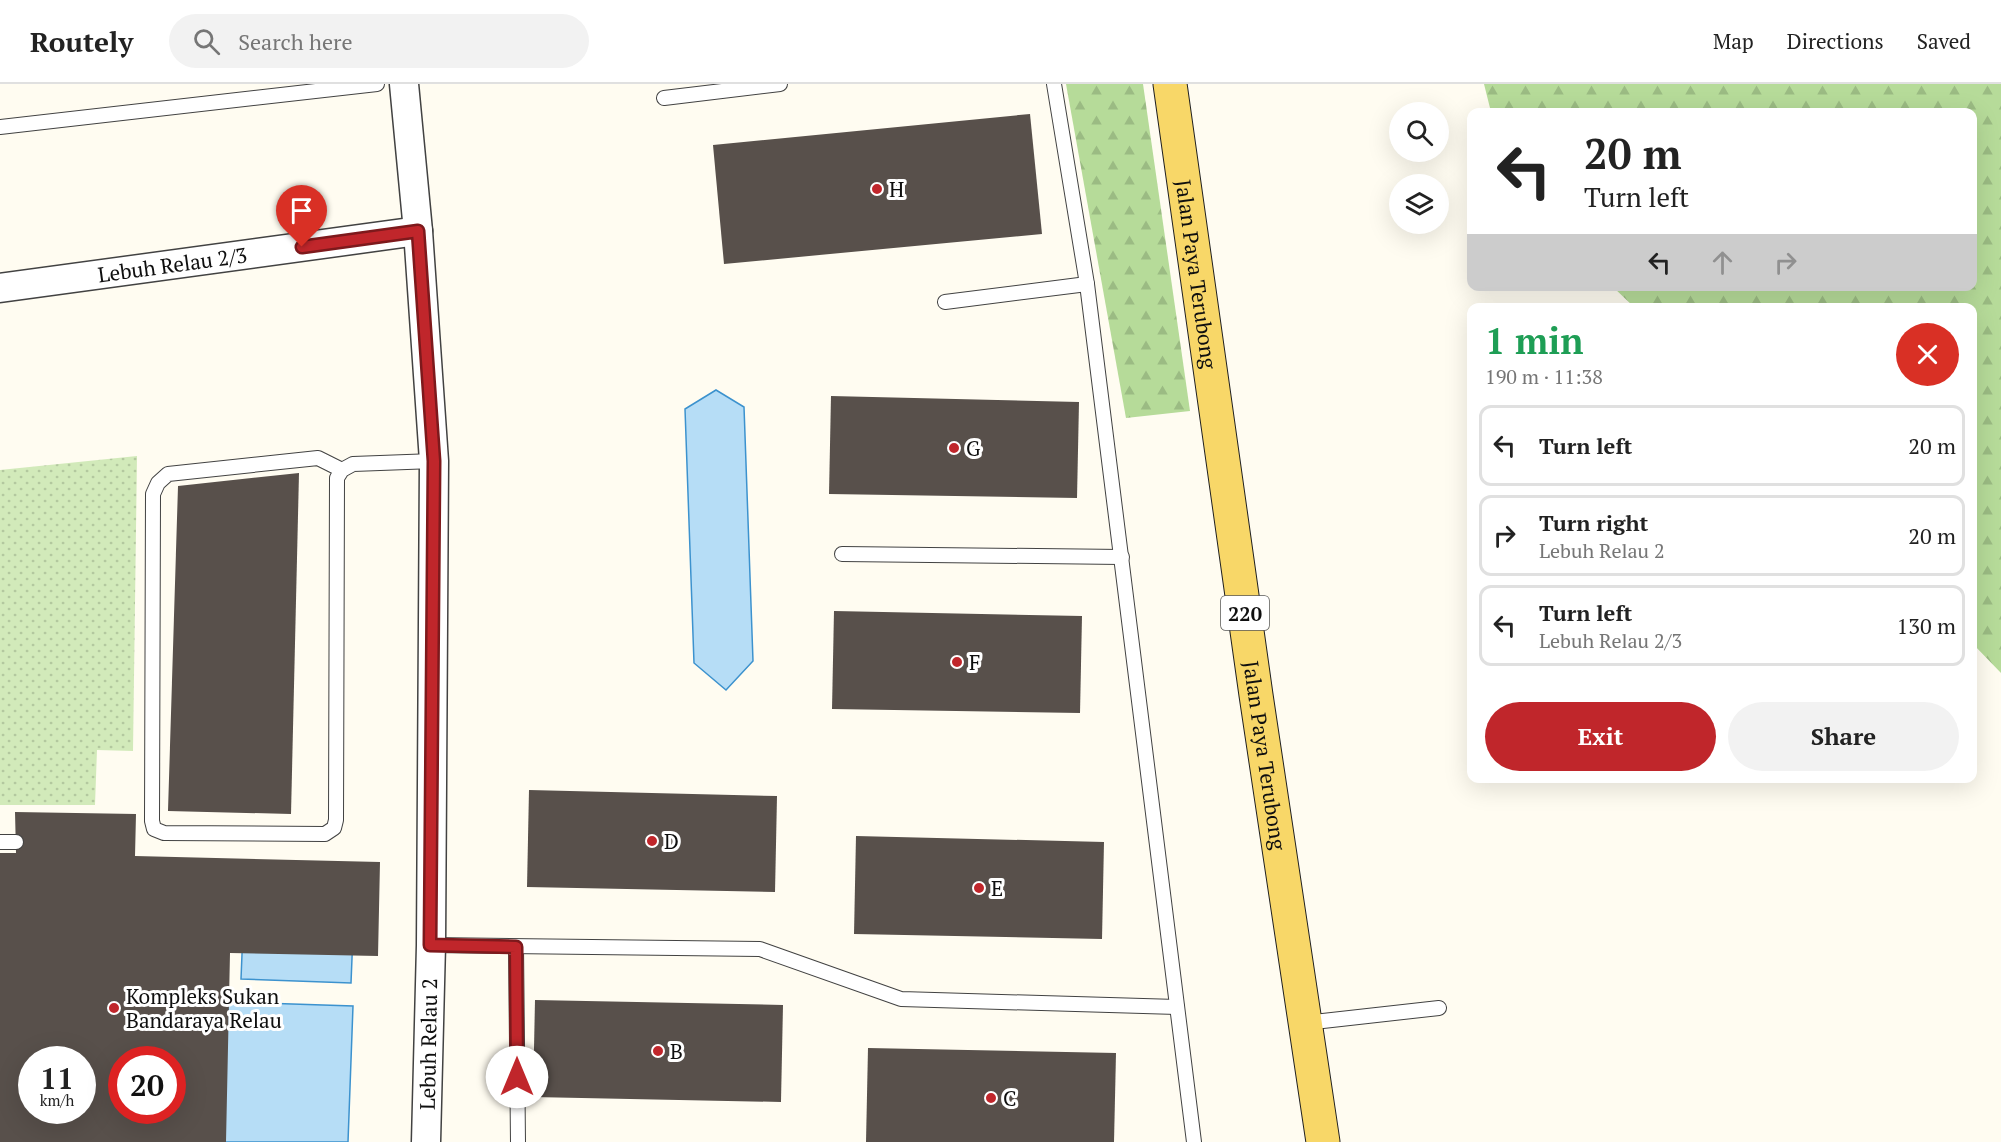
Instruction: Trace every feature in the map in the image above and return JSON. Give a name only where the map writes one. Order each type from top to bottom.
[{"type":"main road","name":"Jalan Paya Terubong","points":[[1170,84],[1323,1142]]},
{"type":"street","name":"Lebuh Relau 2","points":[[404,84],[418,231],[434,461],[426,1142]]},
{"type":"street","name":"Lebuh Relau 2/3","points":[[0,288],[418,231]]},
{"type":"lane","points":[[0,127],[377,84]]},
{"type":"lane","points":[[664,98],[780,84]]},
{"type":"lane","points":[[1054,84],[1087,284],[1194,1142]]},
{"type":"lane","points":[[945,302],[1087,284]]},
{"type":"lane","points":[[342,470],[318,458],[168,474],[158,483],[153,494],[152,821],[154,829],[164,833],[325,834],[334,828],[336,820],[338,478],[342,470],[352,464],[434,461]]},
{"type":"lane","points":[[842,554],[1122,556]]},
{"type":"lane","points":[[0,842],[16,843]]},
{"type":"lane","points":[[430,945],[760,949],[901,999],[1177,1007]]},
{"type":"lane","points":[[516,947],[518,1142]]},
{"type":"lane","points":[[1305,1023],[1439,1008]]},
{"type":"green space","points":[[1066,84],[1143,84],[1190,411],[1126,418]]},
{"type":"green space","points":[[1484,84],[2001,84],[2001,673],[1977,648],[1977,303],[1630,303],[1617,291],[1977,291],[1977,108],[1490,108]]},
{"type":"green space","points":[[137,456],[133,751],[97,750],[95,805],[0,805],[0,470]]},
{"type":"water","points":[[716,390],[744,407],[753,661],[726,690],[694,663],[685,409]]},
{"type":"water","points":[[245,880],[355,884],[351,983],[241,979]]},
{"type":"water","points":[[228,1002],[353,1006],[348,1142],[223,1142]]},
{"type":"building","name":"H","points":[[1030,114],[1042,234],[724,264],[713,145]]},
{"type":"building","name":"G","points":[[831,396],[1079,402],[1077,498],[829,494]]},
{"type":"building","points":[[299,473],[291,814],[168,811],[178,486]]},
{"type":"building","name":"F","points":[[834,611],[1082,616],[1080,713],[832,709]]},
{"type":"building","name":"D","points":[[529,790],[777,796],[775,892],[527,887]]},
{"type":"building","name":"Kompleks Sukan Bandaraya Relau","points":[[15,812],[136,814],[135,856],[380,862],[378,956],[230,953],[226,1142],[0,1142],[0,853],[16,853]]},
{"type":"building","name":"E","points":[[856,836],[1104,842],[1102,939],[854,934]]},
{"type":"building","name":"B","points":[[535,1000],[783,1005],[781,1102],[533,1097]]},
{"type":"building","name":"C","points":[[868,1048],[1116,1053],[1114,1142],[866,1142]]},
{"type":"place","name":"H","points":[[877,189]]},
{"type":"place","name":"G","points":[[954,448]]},
{"type":"place","name":"F","points":[[957,662]]},
{"type":"place","name":"D","points":[[652,841]]},
{"type":"place","name":"E","points":[[979,888]]},
{"type":"place","name":"Kompleks Sukan Bandaraya Relau","points":[[114,1008]]},
{"type":"place","name":"B","points":[[658,1051]]},
{"type":"place","name":"C","points":[[991,1098]]},
{"type":"route","points":[[302,247],[418,231],[434,461],[430,945],[516,947],[517,1077]]}]
